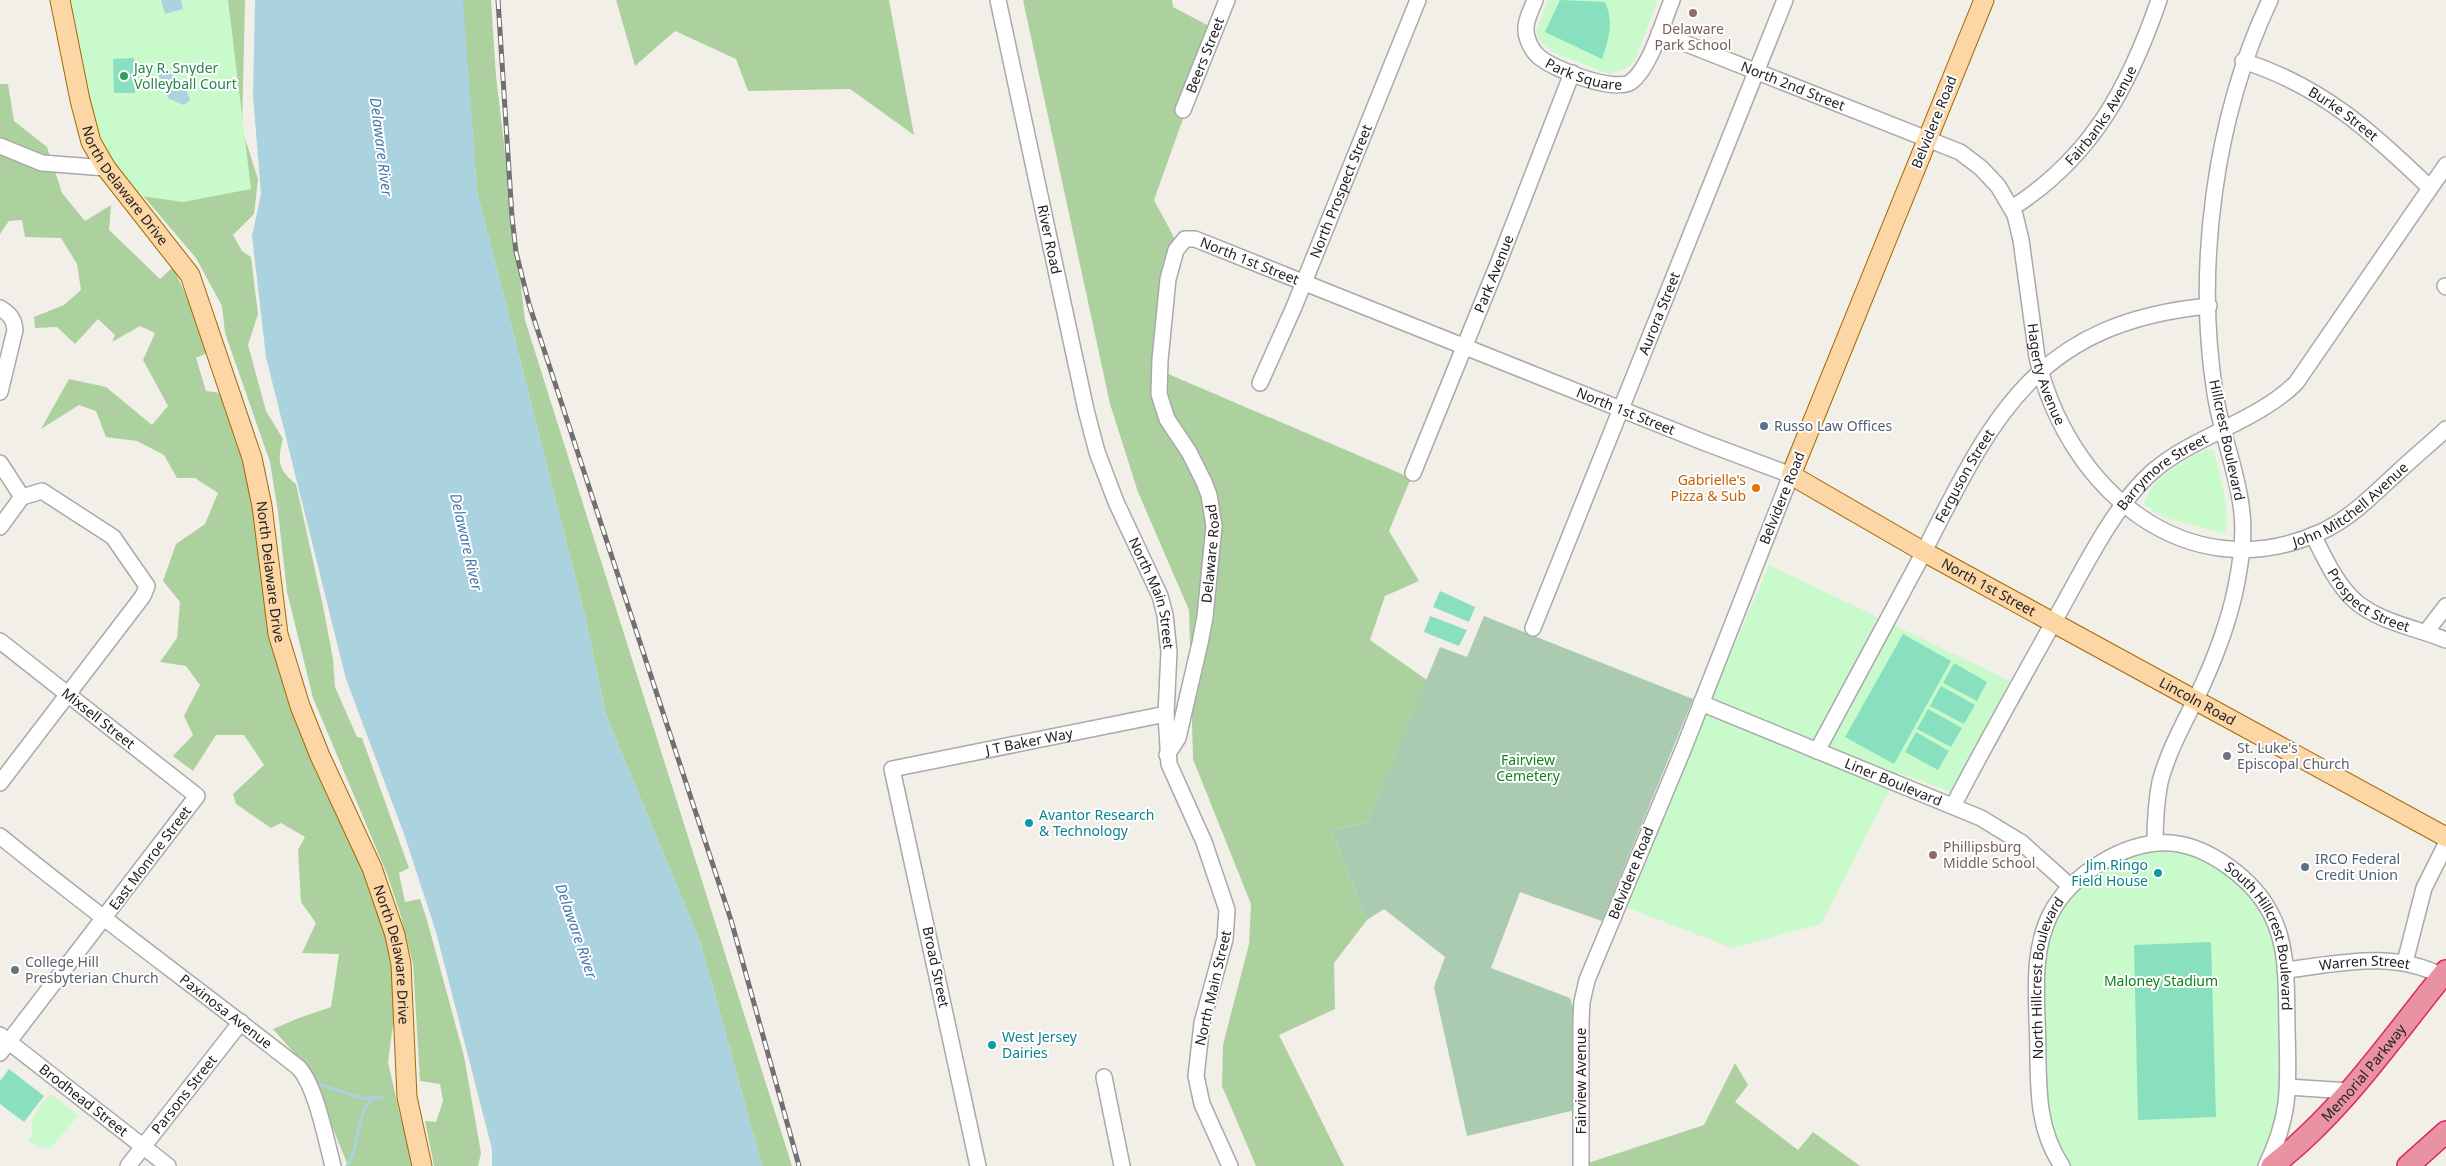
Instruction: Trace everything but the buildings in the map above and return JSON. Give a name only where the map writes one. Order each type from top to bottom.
[{"type":"highway","name":"Memorial Parkway","points":[[2272,1166],[2306,1138],[2349,1091],[2444,974]]},
{"type":"highway","points":[[2419,1162],[2446,1132]]},
{"type":"main road","name":"North Delaware Drive","points":[[60,0],[80,100],[91,142],[106,168],[190,275],[252,458],[262,506],[278,634],[300,706],[320,756],[372,868],[395,935],[401,964],[407,1097],[422,1166]]},
{"type":"main road","name":"Belvidere Road","points":[[1791,475],[1984,0]]},
{"type":"main road","name":"North 1st Street","points":[[1791,475],[1924,552],[2053,622]]},
{"type":"main road","name":"Lincoln Road","points":[[2053,622],[2446,837]]},
{"type":"street","name":"River Road","points":[[998,0],[1086,410],[1107,479]]},
{"type":"street","name":"Beers Street","points":[[1183,110],[1227,0]]},
{"type":"street","name":"North Prospect Street","points":[[1260,383],[1304,282],[1418,0]]},
{"type":"street","name":"Park Square","points":[[1535,0],[1526,22],[1527,40],[1539,57],[1572,73],[1604,84],[1624,85],[1631,82],[1643,67],[1672,0]]},
{"type":"street","name":"Aurora Street","points":[[1533,628],[1785,0]]},
{"type":"street","name":"Fairbanks Avenue","points":[[2012,208],[2061,172],[2094,133],[2127,79],[2143,46],[2159,0]]},
{"type":"street","name":"Hillcrest Boulevard","points":[[2155,843],[2160,782],[2167,760],[2195,700],[2226,625],[2239,570],[2243,516],[2215,394],[2210,350],[2208,306],[2212,217],[2218,168],[2230,108],[2244,61],[2270,0]]},
{"type":"street","name":"North 2nd Street","points":[[1659,33],[1926,140]]},
{"type":"street","name":"Burke Street","points":[[2244,61],[2280,74],[2338,107],[2390,148],[2430,188]]},
{"type":"street","name":"Park Avenue","points":[[1413,473],[1572,73]]},
{"type":"street","name":"Hagerty Avenue","points":[[1926,140],[1960,152],[1981,168],[1998,186],[2012,208],[2021,240],[2040,371],[2048,398],[2063,429],[2102,485],[2124,506],[2159,530],[2180,539],[2220,549],[2241,549]]},
{"type":"street","points":[[0,146],[42,163],[106,168]]},
{"type":"street","name":"Barrymore Street","points":[[1953,806],[2053,622],[2096,548],[2143,481],[2169,459],[2251,415],[2282,396],[2296,383],[2446,165]]},
{"type":"street","name":"North 1st Street","points":[[1181,242],[1188,238],[1195,239],[1620,409],[1791,475]]},
{"type":"street","name":"Delaware Road","points":[[1167,755],[1178,738],[1201,634],[1214,526],[1209,495],[1204,482],[1189,452],[1167,419],[1159,394],[1160,360],[1168,279],[1172,260],[1181,242]]},
{"type":"street","name":"Ferguson Street","points":[[1817,752],[1981,442],[2008,404],[2040,371],[2068,350],[2114,327],[2148,316],[2208,306]]},
{"type":"street","points":[[0,308],[10,314],[14,321],[15,330],[0,392]]},
{"type":"street","name":"John Mitchell Avenue","points":[[2241,549],[2283,545],[2313,535],[2354,512],[2446,429]]},
{"type":"street","points":[[0,463],[22,497]]},
{"type":"street","name":"Belvidere Road","points":[[1583,996],[1791,475]]},
{"type":"street","name":"North Main Street","points":[[1107,479],[1116,502],[1152,575],[1165,615],[1169,652],[1166,714],[1167,755],[1171,773],[1204,842],[1227,910],[1225,939],[1202,1024],[1196,1076],[1202,1104],[1230,1166]]},
{"type":"street","points":[[0,527],[22,497],[42,491],[82,515],[113,538],[147,586],[143,596],[0,783]]},
{"type":"street","name":"Prospect Street","points":[[2313,535],[2341,585],[2354,600],[2377,614],[2446,640]]},
{"type":"street","points":[[2426,632],[2446,606]]},
{"type":"street","name":"Mixsell Street","points":[[0,642],[197,796]]},
{"type":"street","name":"Liner Boulevard","points":[[1701,703],[1981,818],[2022,842],[2070,886]]},
{"type":"street","name":"J T Baker Way","points":[[892,769],[1166,714]]},
{"type":"street","name":"Broad Street","points":[[892,769],[978,1166]]},
{"type":"street","name":"East Monroe Street","points":[[3,1043],[103,919],[197,796]]},
{"type":"street","name":"Paxinosa Avenue","points":[[0,836],[103,919],[241,1022],[305,1074],[333,1166]]},
{"type":"street","name":"North Hillcrest Boulevard","points":[[2062,1166],[2051,1148],[2042,1120],[2036,972],[2044,930],[2059,899],[2070,886],[2098,864],[2128,851],[2155,843]]},
{"type":"street","name":"South Hillcrest Boulevard","points":[[2155,843],[2172,843],[2196,850],[2222,862],[2244,878],[2260,895],[2272,914],[2282,943],[2285,970],[2288,1087],[2285,1119],[2266,1166]]},
{"type":"street","points":[[2405,962],[2424,888],[2446,844]]},
{"type":"street","name":"Warren Street","points":[[2285,970],[2361,961],[2405,962],[2444,974]]},
{"type":"street","name":"Fairview Avenue","points":[[1581,1166],[1580,1020],[1583,996]]},
{"type":"street","name":"Parsons Street","points":[[128,1166],[241,1022]]},
{"type":"street","name":"Brodhead Street","points":[[3,1043],[168,1166]]},
{"type":"street","points":[[1104,1077],[1122,1166]]},
{"type":"street","points":[[2288,1087],[2349,1091]]},
{"type":"green space","points":[[60,0],[228,0],[251,189],[183,202],[126,194],[106,168]]},
{"type":"green space","points":[[211,0],[245,0],[242,129],[258,179],[254,214],[233,235],[242,251],[251,257],[258,314],[248,345],[266,411],[283,439],[280,464],[290,479],[296,484],[323,606],[333,659],[335,687],[357,737],[362,738],[409,868],[399,873],[405,902],[420,899],[427,920],[464,1056],[481,1153],[478,1166],[434,1166],[425,1121],[436,1122],[443,1101],[440,1084],[420,1081],[413,964],[400,913],[387,874],[313,698],[287,592],[270,462],[225,333],[222,306],[196,258],[139,191]]},
{"type":"green space","points":[[462,0],[491,0],[496,76],[525,320],[792,1166],[762,1166],[701,944],[606,715],[585,616],[477,191]]},
{"type":"green space","points":[[616,0],[889,0],[914,135],[850,89],[748,91],[736,59],[675,31],[635,66]]},
{"type":"green space","points":[[1023,0],[1172,0],[1173,7],[1215,29],[1154,200],[1176,241],[1159,370],[1411,478],[1389,531],[1419,581],[1385,596],[1370,640],[1427,680],[1367,823],[1331,830],[1367,920],[1334,963],[1335,1009],[1279,1035],[1344,1166],[1256,1166],[1222,1086],[1223,1045],[1249,944],[1251,904],[1193,759],[1189,610],[1138,492],[1110,404]]},
{"type":"green space","points":[[1548,0],[1658,0],[1634,62],[1623,70],[1609,74],[1552,52],[1541,42],[1536,32]]},
{"type":"green space","points":[[1560,0],[1605,2],[1608,9],[1610,30],[1602,59],[1545,32]]},
{"type":"green space","name":"Jay R. Snyder Volleyball Court","points":[[134,58],[135,93],[114,93],[113,59]]},
{"type":"green space","points":[[0,84],[8,84],[14,121],[47,147],[62,193],[85,221],[111,205],[109,230],[160,279],[173,267],[192,309],[207,353],[196,358],[206,391],[220,393],[255,496],[265,603],[377,890],[391,948],[396,1002],[388,1062],[400,1115],[415,1166],[348,1166],[310,1071],[273,1029],[331,1007],[339,954],[302,953],[316,923],[301,902],[298,850],[305,837],[281,823],[271,828],[236,804],[233,794],[264,765],[244,735],[216,735],[193,771],[173,756],[193,735],[184,716],[200,685],[186,666],[160,662],[177,638],[180,602],[163,581],[176,544],[205,524],[218,493],[195,478],[177,478],[164,455],[137,441],[106,437],[96,411],[79,405],[41,429],[69,379],[106,387],[152,425],[168,406],[143,360],[155,333],[140,326],[112,342],[115,335],[98,319],[75,344],[57,327],[35,328],[34,317],[64,305],[81,290],[77,264],[61,238],[25,237],[22,220],[9,221],[0,234]]},
{"type":"green space","points":[[2207,449],[2214,451],[2224,492],[2227,513],[2225,534],[2160,516],[2144,504],[2147,495],[2153,487],[2170,471]]},
{"type":"green space","points":[[1769,565],[2010,681],[1951,792],[1898,773],[1821,924],[1732,948],[1623,906]]},
{"type":"green space","points":[[1440,591],[1475,607],[1469,622],[1433,607]]},
{"type":"green space","points":[[1430,616],[1467,630],[1459,646],[1424,632]]},
{"type":"green space","name":"Fairview Cemetery","points":[[1484,616],[1693,699],[1602,921],[1520,892],[1491,968],[1570,998],[1574,1010],[1575,1110],[1467,1136],[1434,987],[1445,957],[1384,909],[1367,920],[1331,830],[1367,823],[1440,647],[1467,657]]},
{"type":"green space","points":[[1903,634],[1951,661],[1894,764],[1845,737]]},
{"type":"green space","points":[[1954,663],[1987,682],[1977,701],[1943,683]]},
{"type":"green space","points":[[1941,686],[1975,705],[1964,724],[1930,706]]},
{"type":"green space","points":[[1928,709],[1962,728],[1951,747],[1917,729]]},
{"type":"green space","points":[[1916,732],[1949,751],[1938,770],[1905,752]]},
{"type":"green space","name":"Maloney Stadium","points":[[2155,843],[2222,862],[2276,924],[2288,1087],[2266,1166],[2062,1166],[2045,1134],[2037,958],[2071,886]]},
{"type":"green space","points":[[2211,942],[2216,1117],[2138,1120],[2134,945]]},
{"type":"green space","points":[[1735,1063],[1748,1085],[1735,1102],[1798,1150],[1813,1132],[1860,1166],[1579,1166],[1704,1125]]},
{"type":"green space","points":[[9,1069],[44,1096],[24,1122],[0,1104],[0,1081]]},
{"type":"green space","points":[[50,1094],[79,1115],[49,1150],[46,1146],[41,1149],[28,1140],[33,1133],[33,1117]]},
{"type":"water","points":[[161,0],[181,0],[183,9],[165,14]]},
{"type":"water","name":"Delaware River","points":[[255,0],[463,0],[477,191],[585,616],[606,715],[701,944],[762,1166],[492,1166],[492,1149],[436,932],[404,834],[346,679],[266,357],[252,236],[261,194],[253,96]]},
{"type":"water","points":[[159,65],[185,85],[190,100],[184,105],[169,99],[155,67]]},
{"type":"waterway","points":[[318,1084],[365,1099],[371,1097],[382,1098]]},
{"type":"waterway","points":[[347,1166],[354,1149],[364,1111],[375,1098]]},
{"type":"railway","points":[[498,0],[512,217],[516,252],[529,304],[731,920],[799,1166]]},
{"type":"place","name":"Delaware Park School","points":[[1693,13]]},
{"type":"place","name":"Jay R. Snyder Volleyball Court","points":[[124,76]]},
{"type":"place","name":"Russo Law Offices","points":[[1764,426]]},
{"type":"place","name":"Gabrielle's Pizza & Sub","points":[[1756,488]]},
{"type":"place","name":"St. Luke's Episcopal Church","points":[[2227,756]]},
{"type":"place","name":"Avantor Research & Technology","points":[[1029,823]]},
{"type":"place","name":"Phillipsburg Middle School","points":[[1933,855]]},
{"type":"place","name":"IRCO Federal Credit Union","points":[[2305,867]]},
{"type":"place","name":"Jim Ringo Field House","points":[[2158,873]]},
{"type":"place","name":"College Hill Presbyterian Church","points":[[15,970]]},
{"type":"place","name":"West Jersey Dairies","points":[[992,1045]]}]
